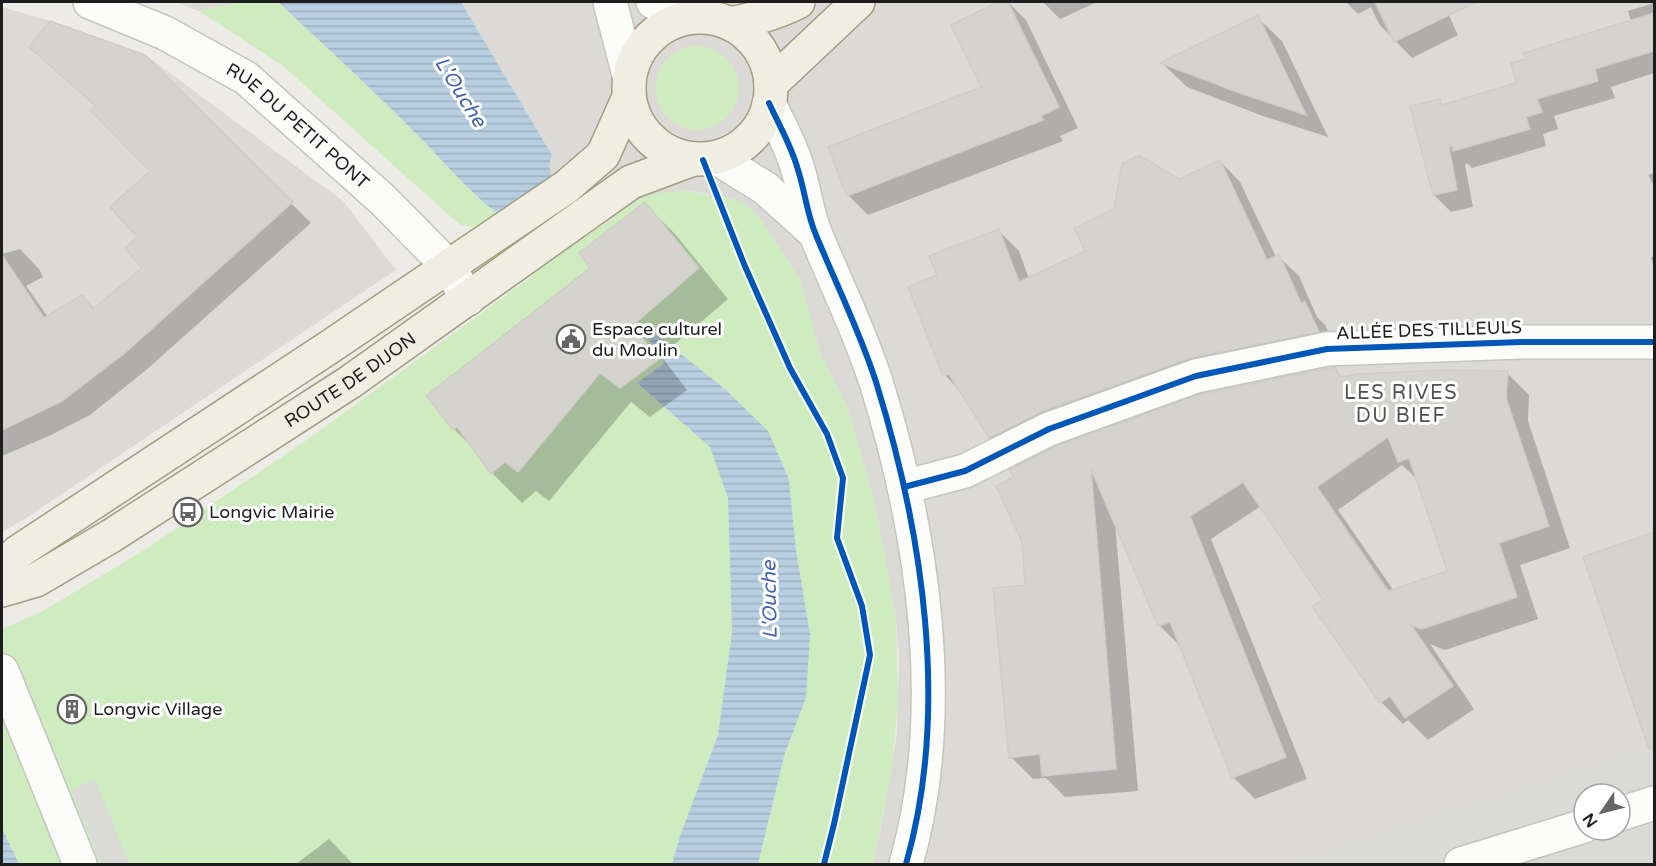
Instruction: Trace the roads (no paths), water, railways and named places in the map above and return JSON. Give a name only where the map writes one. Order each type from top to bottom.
[{"type":"main road","points":[[731,24],[761,18],[798,2]]},
{"type":"main road","points":[[770,94],[858,2]]},
{"type":"main road","points":[[2,568],[18,552],[566,187],[603,155],[629,86],[637,54],[651,36],[669,24],[689,17],[710,18],[731,24],[747,34],[759,48],[767,65],[770,94],[763,122],[751,138],[735,150],[705,158],[670,153],[650,140],[636,120],[629,86]]},
{"type":"main road","name":"ROUTE DE DIJON","points":[[2,590],[36,580],[111,536],[350,382],[631,182],[705,158]]},
{"type":"street","name":"RUE DU PETIT PONT","points":[[90,2],[165,33],[246,78],[383,200],[448,266],[468,299]]},
{"type":"street","points":[[610,2],[629,86]]},
{"type":"street","points":[[653,2],[689,17]]},
{"type":"street","points":[[770,94],[798,167],[815,233],[837,280],[875,381],[904,487],[923,598],[929,704],[922,794],[915,834],[906,864]]},
{"type":"street","points":[[705,158],[765,188],[815,233]]},
{"type":"street","name":"ALLÉE DES TILLEULS","points":[[904,487],[965,471],[1049,429],[1196,376],[1327,349],[1521,342],[1654,342]]},
{"type":"street","points":[[2,671],[80,864]]},
{"type":"street","points":[[1632,810],[1654,803]]},
{"type":"street","points":[[1461,864],[1572,829]]},
{"type":"water","name":"L'Ouche","points":[[278,2],[461,2],[552,155],[549,165],[552,178],[497,213],[456,176],[384,102]]},
{"type":"water","name":"L'Ouche","points":[[644,325],[725,389],[768,431],[789,479],[796,550],[810,635],[806,698],[785,753],[758,864],[672,864],[680,836],[718,735],[732,632],[728,498],[710,447],[637,383],[665,363],[641,328]]},
{"type":"water","points":[[2,828],[19,864],[2,864]]},
{"type":"place","name":"Espace culturel du Moulin","points":[[571,339]]},
{"type":"place","name":"Longvic Mairie","points":[[188,512]]},
{"type":"place","name":"Longvic Village","points":[[72,709]]},
{"type":"district","name":"LES RIVES DU BIEF","points":[[1401,404]]}]
